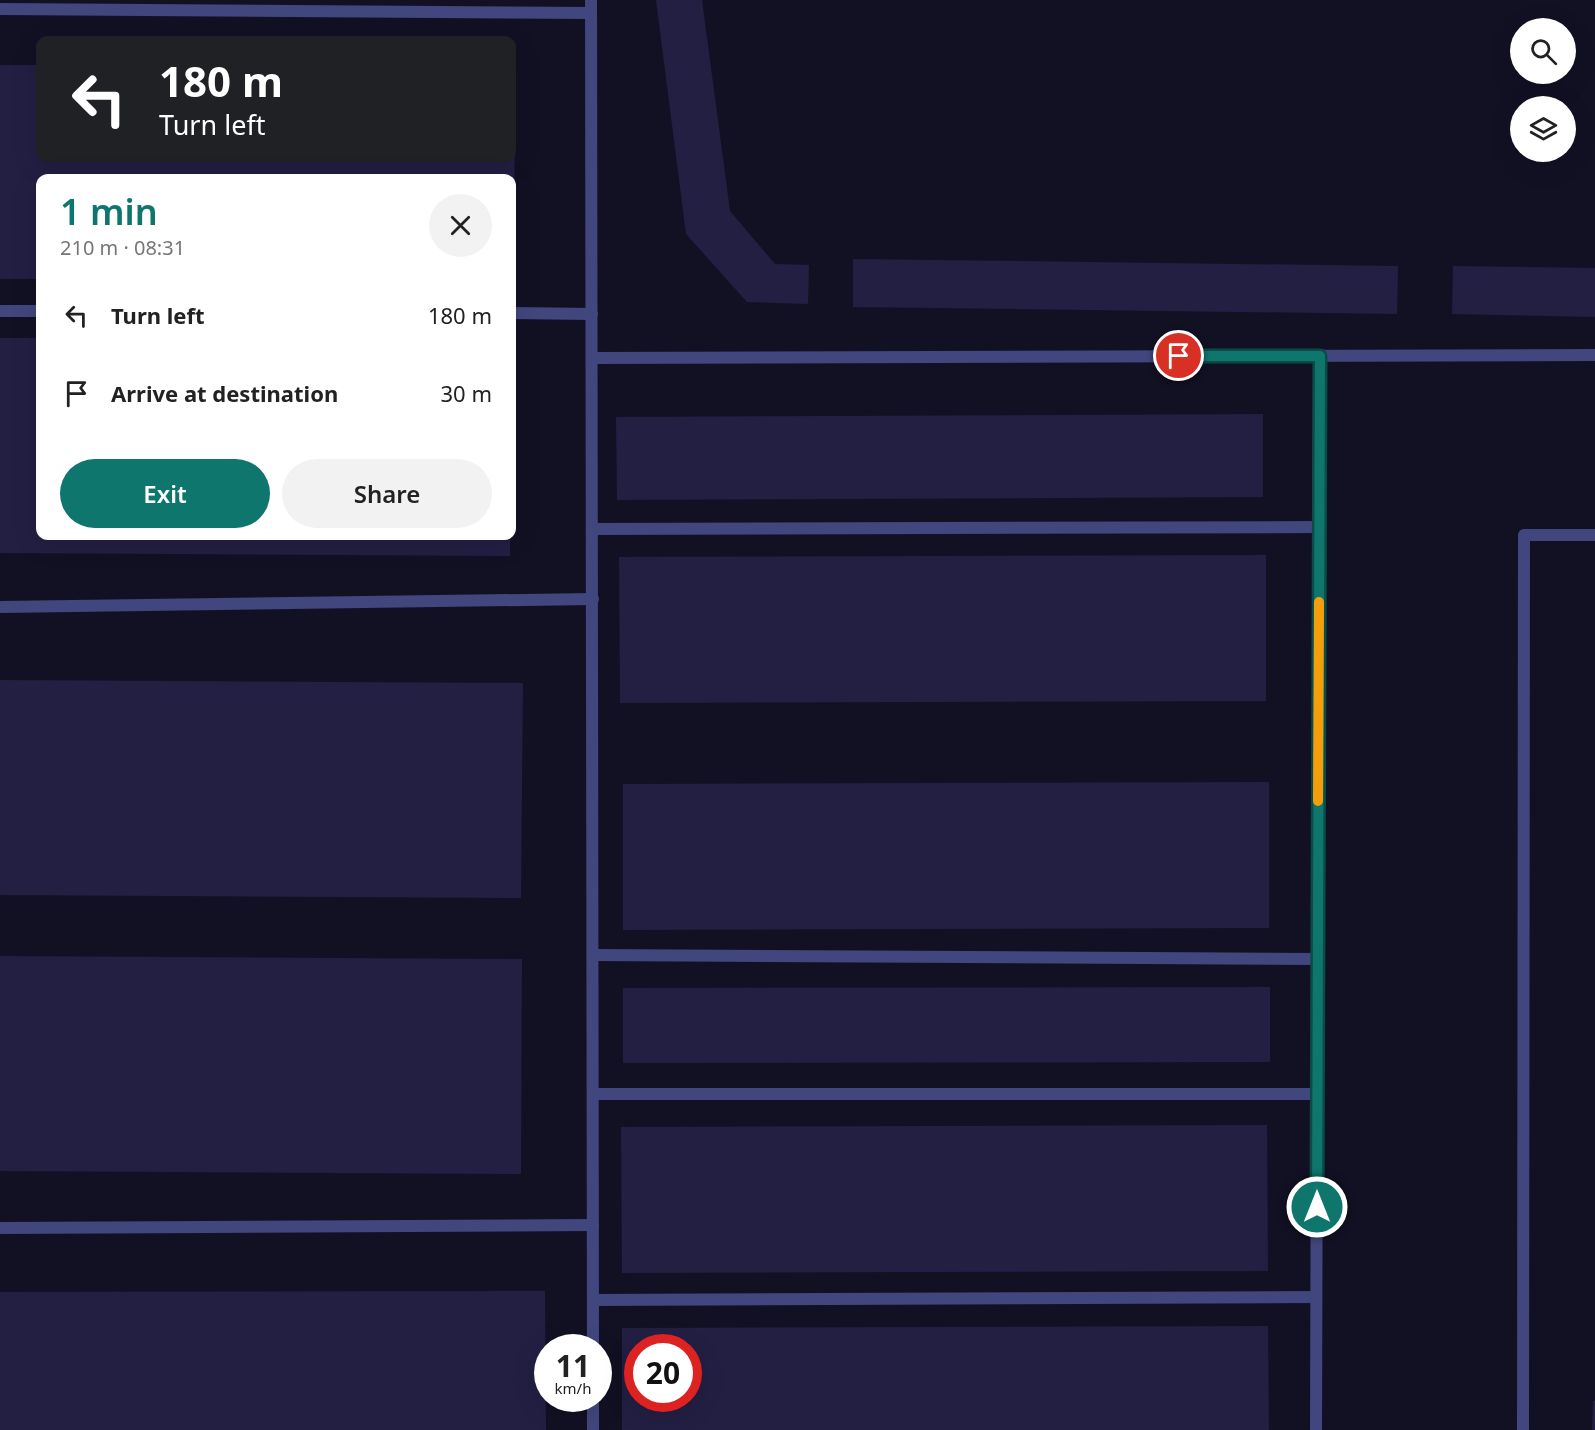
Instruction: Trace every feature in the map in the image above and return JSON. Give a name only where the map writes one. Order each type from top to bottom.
[{"type":"street","points":[[0,9],[591,6],[593,1334]]},
{"type":"street","points":[[0,311],[36,311]]},
{"type":"street","points":[[516,313],[592,314]]},
{"type":"street","points":[[592,358],[1595,355]]},
{"type":"street","points":[[1316,1430],[1320,356]]},
{"type":"street","points":[[592,529],[1319,527]]},
{"type":"street","points":[[1523,1430],[1524,535],[1595,535]]},
{"type":"street","points":[[0,607],[592,599]]},
{"type":"street","points":[[592,955],[1317,958]]},
{"type":"street","points":[[593,1094],[1317,1094]]},
{"type":"street","points":[[0,1228],[593,1225]]},
{"type":"street","points":[[593,1300],[1316,1297]]},
{"type":"street","points":[[593,1412],[593,1430]]},
{"type":"building","points":[[656,0],[702,0],[730,211],[775,264],[809,265],[808,304],[747,302],[686,234]]},
{"type":"building","points":[[0,65],[36,65],[36,162],[515,162],[515,174],[36,174],[36,279],[0,279]]},
{"type":"building","points":[[853,259],[1398,266],[1397,314],[853,307]]},
{"type":"building","points":[[1453,266],[1595,268],[1595,317],[1452,314]]},
{"type":"building","points":[[0,338],[36,338],[36,540],[510,540],[510,556],[0,553]]},
{"type":"building","points":[[1263,414],[1263,497],[617,500],[616,417]]},
{"type":"building","points":[[1266,555],[1266,701],[620,703],[619,557]]},
{"type":"building","points":[[0,680],[523,683],[521,898],[0,895]]},
{"type":"building","points":[[1269,782],[1269,928],[623,930],[623,784]]},
{"type":"building","points":[[0,956],[522,959],[521,1174],[0,1171]]},
{"type":"building","points":[[1270,987],[1270,1062],[623,1063],[623,988]]},
{"type":"building","points":[[1267,1125],[1268,1271],[622,1273],[621,1127]]},
{"type":"building","points":[[545,1291],[545,1334],[534,1334],[534,1412],[546,1412],[546,1430],[0,1430],[0,1292]]},
{"type":"building","points":[[1268,1326],[1269,1430],[622,1430],[622,1328]]},
{"type":"building","points":[[1593,1401],[1595,1401],[1595,1430],[1592,1430]]},
{"type":"slow traffic","points":[[1318,801],[1319,602]]},
{"type":"route","points":[[1179,356],[1320,356],[1317,1207]]}]
